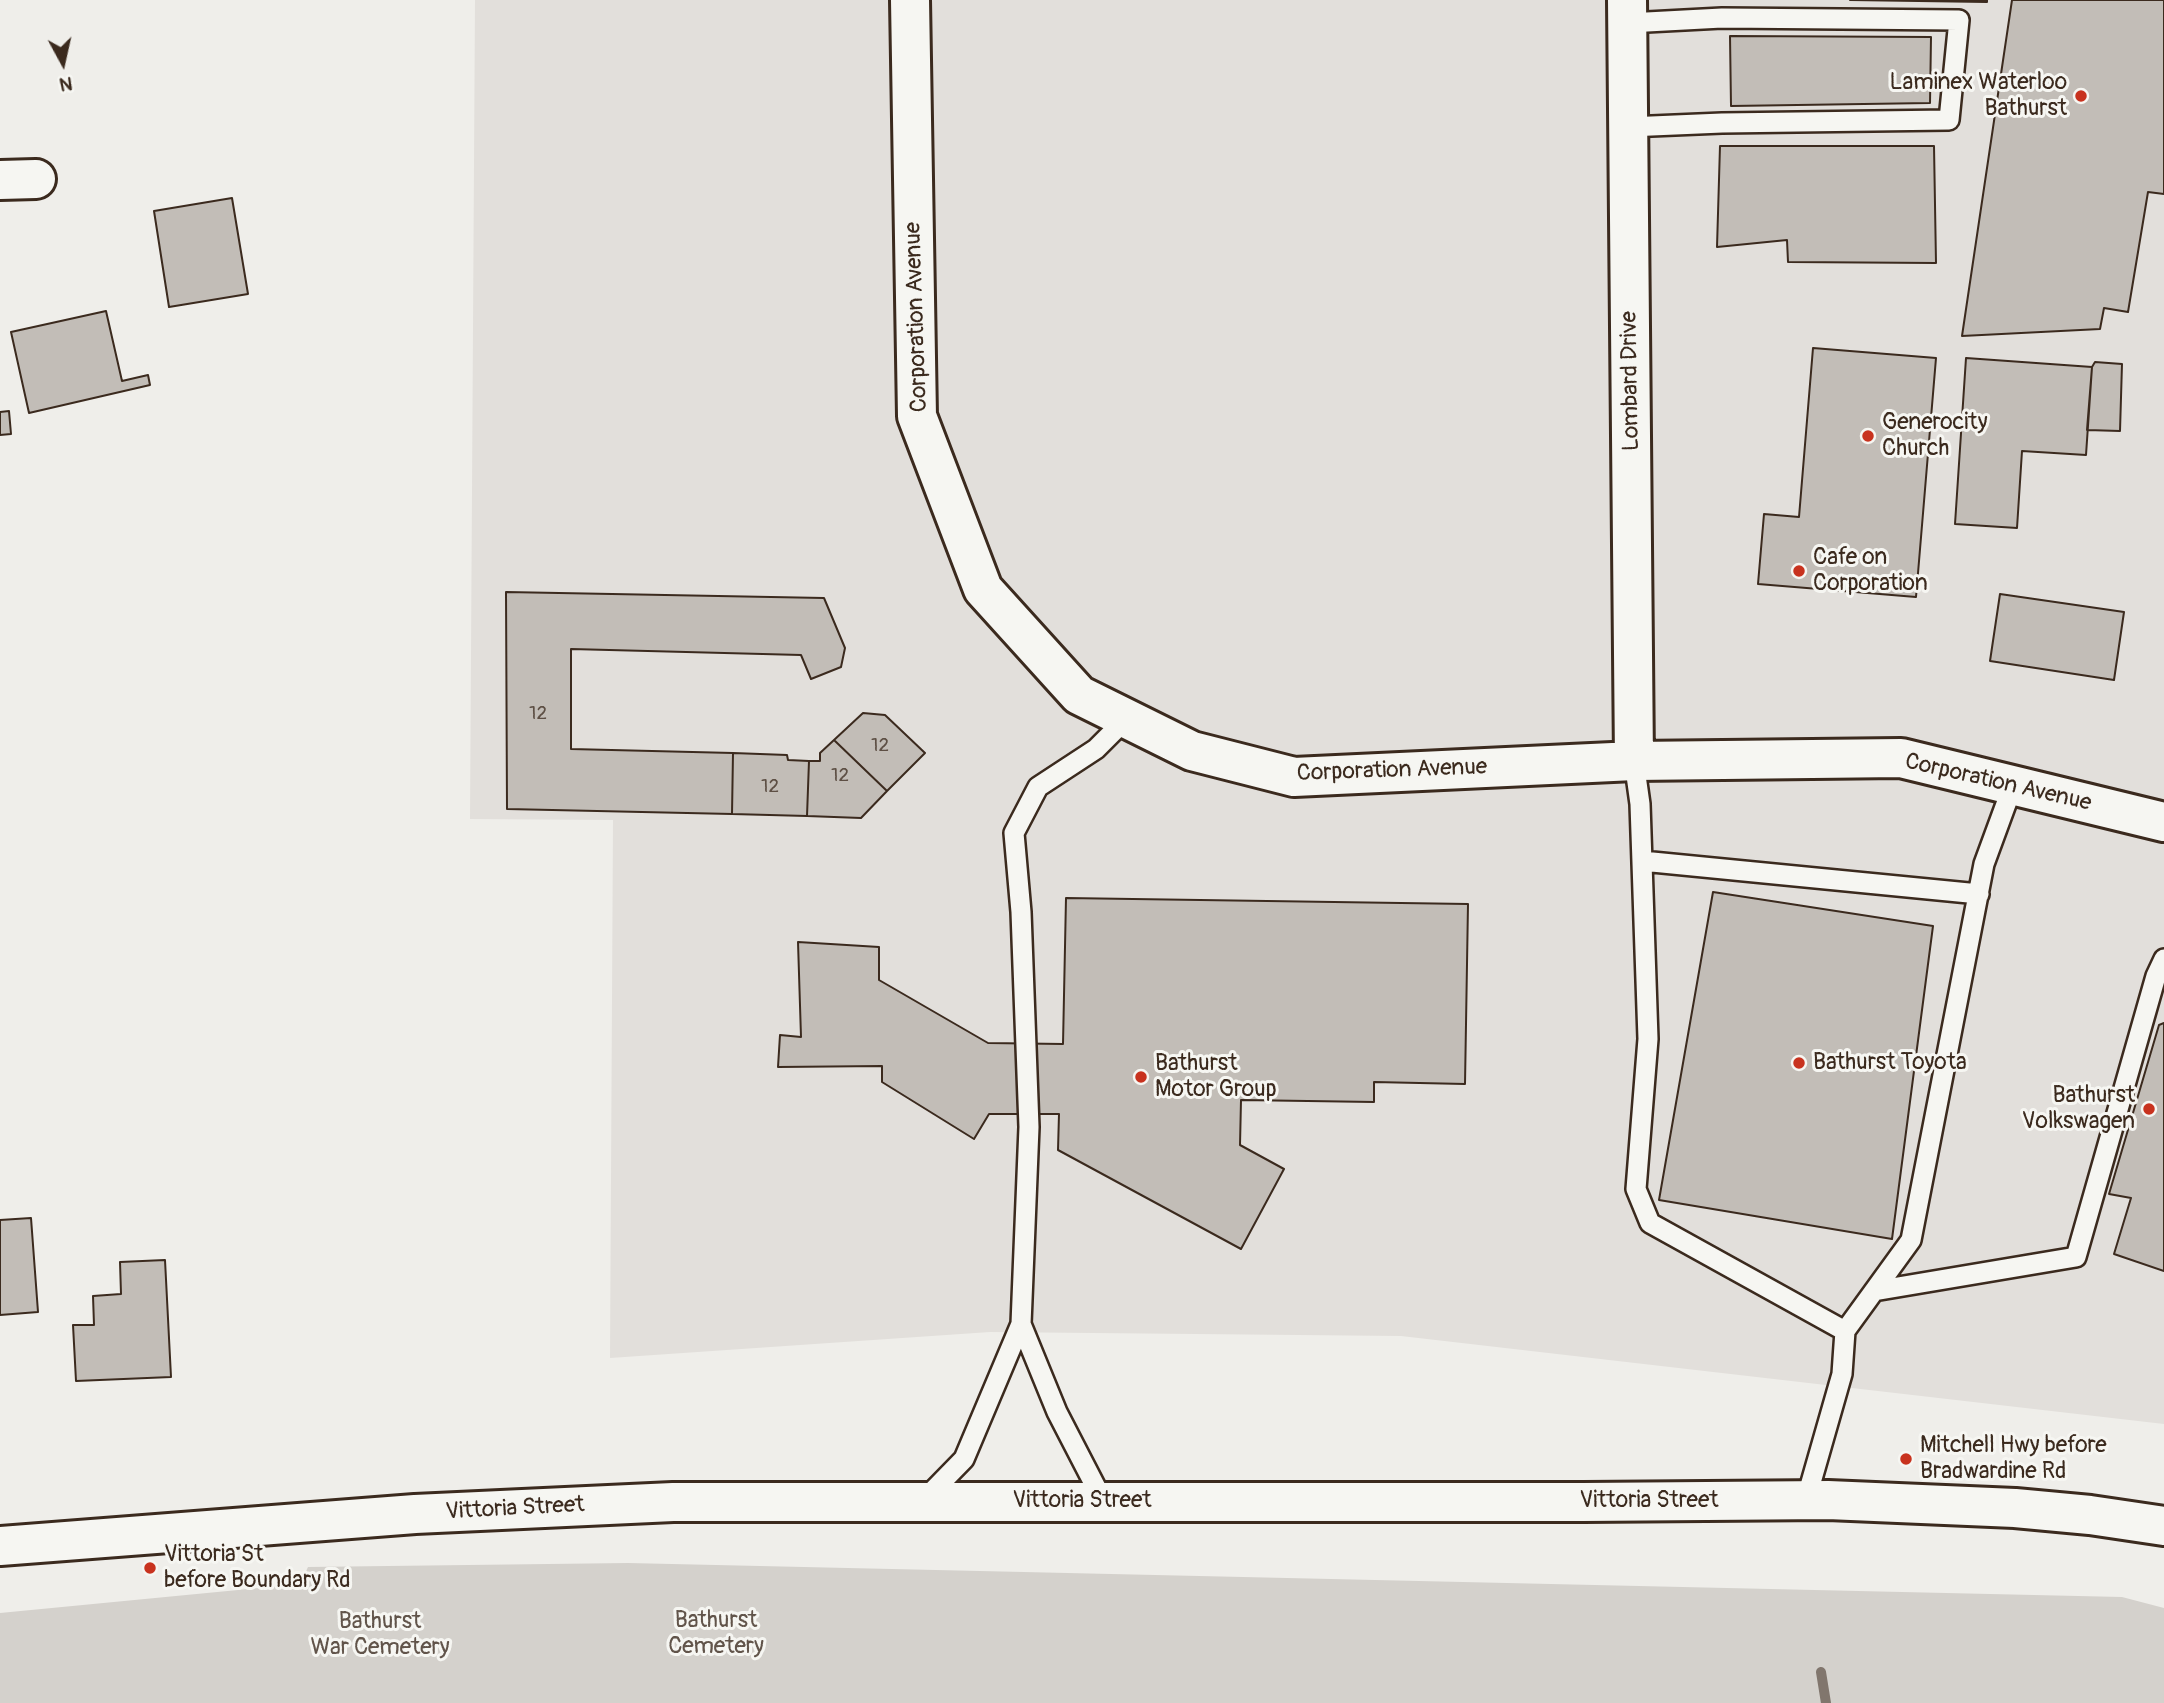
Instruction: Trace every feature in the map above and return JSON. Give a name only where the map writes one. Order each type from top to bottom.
[{"type":"main road","name":"Corporation Avenue","points":[[910,0],[917,416],[983,589],[1079,695],[1192,751],[1294,777],[1634,761],[1901,758],[2164,822]]},
{"type":"main road","name":"Lombard Drive","points":[[1627,12],[1634,761]]},
{"type":"main road","name":"Vittoria Street","points":[[0,1546],[534,1507],[673,1502],[1805,1500],[2015,1508],[2090,1515],[2164,1527]]},
{"type":"lane","points":[[1627,12],[1722,18],[1959,20],[1949,120],[1628,127]]},
{"type":"lane","points":[[923,1500],[964,1459],[1021,1324],[1029,1127],[1021,912],[1014,833],[1038,787],[1096,749],[1127,718]]},
{"type":"lane","points":[[1634,761],[1640,804],[1648,1039],[1636,1189],[1650,1223],[1845,1331]]},
{"type":"lane","points":[[1805,1500],[1842,1374],[1845,1331],[1911,1240],[1984,864],[2012,785]]},
{"type":"lane","points":[[1642,861],[1979,894]]},
{"type":"lane","points":[[1874,1291],[2076,1256],[2156,976],[2164,959]]},
{"type":"lane","points":[[1021,1324],[1057,1412],[1102,1501]]},
{"type":"shaded area","points":[[475,0],[2164,0],[2164,1424],[1401,1336],[990,1332],[610,1358],[613,820],[470,819]]},
{"type":"green space","name":"Bathurst Cemetery","points":[[628,1563],[2122,1597],[2164,1608],[2164,1703],[0,1703],[0,1613],[300,1584],[308,1567]]},
{"type":"building","points":[[1850,0],[1987,0],[1987,2]]},
{"type":"building","name":"Laminex Waterloo Bathurst","points":[[2012,0],[2164,0],[2164,194],[2148,192],[2128,312],[2104,308],[2100,329],[1962,336]]},
{"type":"building","points":[[1730,36],[1931,37],[1930,103],[1731,106]]},
{"type":"building","points":[[1720,146],[1934,146],[1936,263],[1788,262],[1787,240],[1717,247]]},
{"type":"building","points":[[232,198],[248,294],[169,307],[154,211]]},
{"type":"building","points":[[106,311],[122,381],[148,375],[150,385],[29,413],[11,332]]},
{"type":"building","name":"Generocity Church","points":[[1813,348],[1936,358],[1916,597],[1758,584],[1764,514],[1799,517]]},
{"type":"building","points":[[1966,358],[2092,367],[2086,455],[2022,451],[2017,528],[1955,524]]},
{"type":"building","points":[[2095,362],[2122,364],[2120,431],[2087,430],[2092,367]]},
{"type":"building","points":[[9,411],[11,434],[0,435],[0,412]]},
{"type":"building","points":[[506,592],[824,598],[845,648],[841,667],[811,679],[801,655],[571,649],[571,749],[733,753],[732,814],[507,809]]},
{"type":"building","points":[[2000,594],[2124,612],[2114,680],[1990,661]]},
{"type":"building","points":[[863,713],[885,715],[925,753],[887,791],[834,740]]},
{"type":"building","points":[[834,740],[887,791],[861,818],[807,816],[809,761],[820,761],[820,753]]},
{"type":"building","points":[[733,753],[787,755],[788,760],[809,761],[807,816],[732,814]]},
{"type":"building","name":"Bathurst Toyota","points":[[1713,892],[1933,926],[1892,1239],[1659,1200]]},
{"type":"building","points":[[1066,898],[1468,904],[1465,1084],[1374,1082],[1374,1102],[1241,1100],[1240,1145],[1284,1169],[1241,1249],[1058,1150],[1059,1114],[989,1114],[974,1139],[882,1082],[882,1066],[778,1067],[780,1035],[801,1037],[798,942],[879,947],[879,980],[988,1043],[1063,1044]]},
{"type":"building","name":"Bathurst Volkswagen","points":[[2164,1023],[2164,1271],[2114,1254],[2131,1198],[2109,1194],[2159,1025]]},
{"type":"building","points":[[31,1218],[38,1312],[0,1315],[0,1220]]},
{"type":"building","points":[[165,1260],[171,1377],[76,1381],[73,1325],[94,1325],[93,1296],[121,1294],[120,1262]]},
{"type":"waterway","points":[[1821,1672],[1826,1703]]},
{"type":"place","name":"Laminex Waterloo Bathurst","points":[[2081,96]]},
{"type":"place","name":"Generocity Church","points":[[1868,436]]},
{"type":"place","name":"Cafe on Corporation","points":[[1799,571]]},
{"type":"place","name":"Bathurst Toyota","points":[[1799,1063]]},
{"type":"place","name":"Bathurst Motor Group","points":[[1141,1077]]},
{"type":"place","name":"Bathurst Volkswagen","points":[[2149,1109]]},
{"type":"place","name":"Mitchell Hwy before Bradwardine Rd","points":[[1906,1459]]},
{"type":"place","name":"Vittoria St before Boundary Rd","points":[[150,1568]]},
{"type":"park label","name":"Bathurst War Cemetery","points":[[380,1635]]}]
